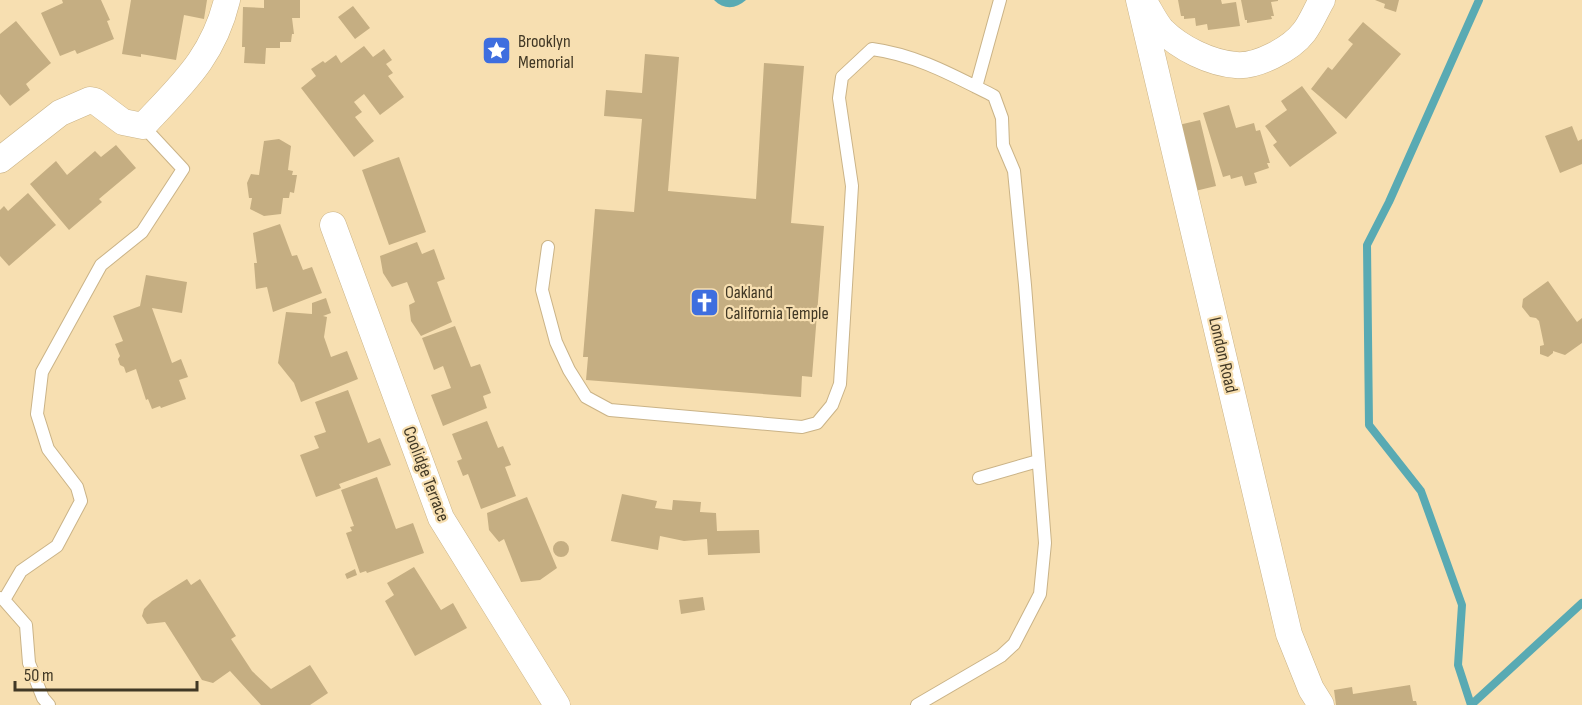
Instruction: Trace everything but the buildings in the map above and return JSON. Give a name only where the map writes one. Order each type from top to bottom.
[{"type":"street","points":[[0,160],[60,113],[90,100],[123,122],[143,126],[197,67],[221,25],[226,0]]},
{"type":"street","points":[[1141,0],[1162,30],[1186,49],[1207,58],[1237,65],[1261,61],[1286,49],[1304,33],[1322,0]]},
{"type":"street","name":"London Road","points":[[1141,0],[1289,634],[1311,689],[1320,705]]},
{"type":"street","name":"Coolidge Terrace","points":[[333,225],[441,518],[557,705]]},
{"type":"lane","points":[[976,87],[1000,0]]},
{"type":"lane","points":[[548,247],[542,290],[556,342],[586,398],[610,410],[802,427],[818,423],[832,405],[840,384],[852,186],[839,98],[842,77],[872,49],[916,58],[994,96],[1002,118],[1003,145],[1014,171],[1025,285],[1045,543],[1040,594],[1014,644],[1001,656],[917,705]]},
{"type":"lane","points":[[49,705],[43,698],[29,663],[26,625],[2,599],[21,571],[57,546],[81,501],[77,487],[48,449],[37,414],[42,372],[101,265],[142,232],[183,169],[143,126]]},
{"type":"lane","points":[[979,478],[1038,461]]},
{"type":"water","points":[[714,0],[746,0],[738,5],[726,7]]},
{"type":"waterway","points":[[1471,705],[1458,665],[1462,605],[1421,491],[1369,425],[1367,245],[1389,202],[1479,0]]},
{"type":"waterway","points":[[1471,705],[1582,603]]},
{"type":"place","name":"Brooklyn Memorial","points":[[497,51]]},
{"type":"place","name":"Oakland California Temple","points":[[704,302]]}]
